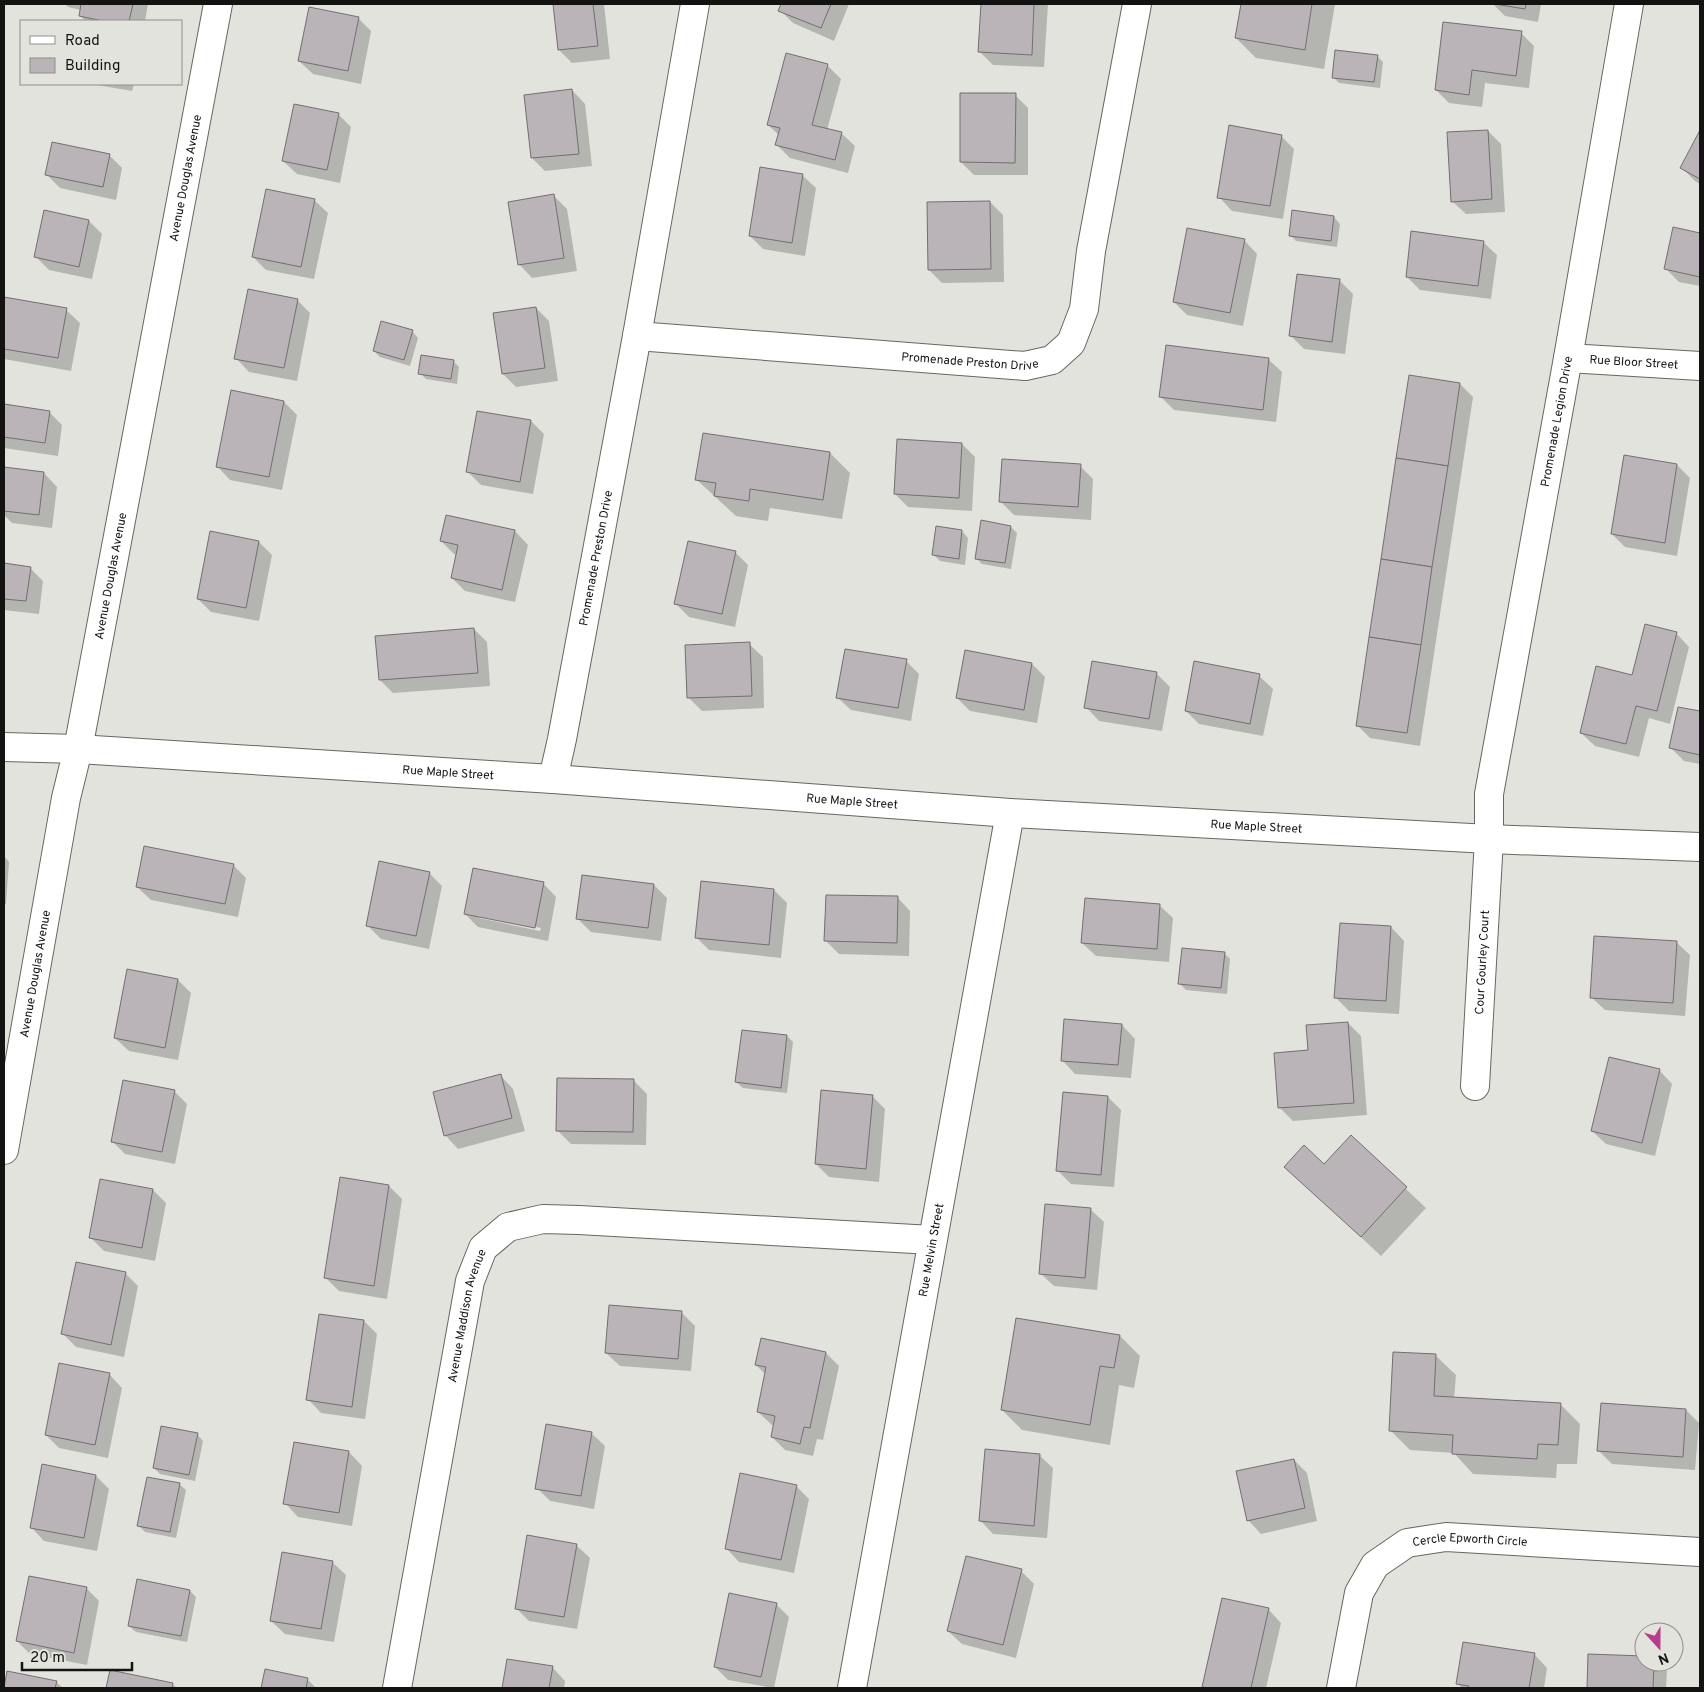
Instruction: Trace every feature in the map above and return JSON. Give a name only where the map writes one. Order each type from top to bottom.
[{"type":"street","name":"Avenue Douglas Avenue","points":[[4,1150],[66,798],[78,749],[218,4]]},
{"type":"street","name":"Promenade Preston Drive","points":[[553,779],[637,336],[695,4]]},
{"type":"street","name":"Promenade Preston Drive","points":[[637,336],[1026,366],[1052,360],[1071,343],[1084,309],[1091,251],[1137,4]]},
{"type":"street","name":"Promenade Legion Drive","points":[[1489,839],[1489,794],[1568,358],[1629,4]]},
{"type":"street","name":"Rue Bloor Street","points":[[1568,358],[1700,366]]},
{"type":"street","name":"Rue Maple Street","points":[[4,747],[78,749],[553,779],[1010,813],[1489,839],[1700,847]]},
{"type":"street","name":"Rue Melvin Street","points":[[852,1688],[1010,813]]},
{"type":"street","name":"Cour Gourley Court","points":[[1475,1086],[1489,839]]},
{"type":"street","name":"Avenue Maddison Avenue","points":[[398,1688],[470,1281],[483,1248],[508,1227],[543,1219],[579,1220],[932,1240]]},
{"type":"street","name":"Cercle Epworth Circle","points":[[1341,1688],[1358,1593],[1375,1566],[1408,1543],[1446,1537],[1700,1552]]},
{"type":"building","points":[[81,4],[133,4],[129,20],[98,20],[79,16]]},
{"type":"building","points":[[553,4],[593,4],[598,46],[558,50]]},
{"type":"building","points":[[781,4],[831,4],[821,28],[778,11]]},
{"type":"building","points":[[981,4],[1034,4],[1032,55],[978,52]]},
{"type":"building","points":[[1241,4],[1312,4],[1305,50],[1235,38]]},
{"type":"building","points":[[1495,4],[1526,4],[1525,9]]},
{"type":"building","points":[[309,7],[359,17],[348,71],[298,61]]},
{"type":"building","points":[[1443,22],[1522,31],[1516,76],[1472,70],[1469,95],[1435,90]]},
{"type":"building","points":[[1335,50],[1378,55],[1374,82],[1332,78]]},
{"type":"building","points":[[786,53],[828,64],[812,125],[842,132],[835,160],[775,145],[780,128],[767,125]]},
{"type":"building","points":[[572,89],[579,154],[531,158],[524,95]]},
{"type":"building","points":[[960,93],[1016,93],[1015,163],[960,162]]},
{"type":"building","points":[[294,104],[339,113],[327,170],[282,161]]},
{"type":"building","points":[[1229,125],[1282,135],[1270,206],[1217,198]]},
{"type":"building","points":[[1488,130],[1492,199],[1451,202],[1447,132]]},
{"type":"building","points":[[1700,130],[1700,179],[1680,168]]},
{"type":"building","points":[[52,142],[110,154],[103,187],[45,175]]},
{"type":"building","points":[[760,167],[803,174],[792,243],[749,236]]},
{"type":"building","points":[[266,189],[315,199],[301,267],[252,257]]},
{"type":"building","points":[[554,194],[564,258],[518,265],[508,202]]},
{"type":"building","points":[[990,201],[991,269],[928,270],[927,202]]},
{"type":"building","points":[[44,210],[89,220],[79,267],[34,257]]},
{"type":"building","points":[[1292,210],[1334,216],[1331,241],[1289,236]]},
{"type":"building","points":[[1673,227],[1700,233],[1700,277],[1664,269]]},
{"type":"building","points":[[1187,228],[1245,239],[1230,313],[1173,302]]},
{"type":"building","points":[[1411,231],[1484,241],[1478,286],[1406,277]]},
{"type":"building","points":[[1297,274],[1340,279],[1332,342],[1289,336]]},
{"type":"building","points":[[248,289],[298,299],[284,368],[234,359]]},
{"type":"building","points":[[4,297],[67,308],[58,358],[4,349]]},
{"type":"building","points":[[536,307],[545,368],[502,374],[493,313]]},
{"type":"building","points":[[381,321],[413,330],[404,360],[373,351]]},
{"type":"building","points":[[1166,345],[1269,358],[1263,410],[1159,397]]},
{"type":"building","points":[[421,355],[454,360],[451,379],[418,374]]},
{"type":"building","points":[[1409,375],[1460,383],[1448,466],[1396,458]]},
{"type":"building","points":[[231,390],[284,401],[269,477],[216,467]]},
{"type":"building","points":[[4,404],[50,411],[45,443],[4,437]]},
{"type":"building","points":[[477,411],[531,420],[520,482],[466,472]]},
{"type":"building","points":[[703,433],[830,452],[823,500],[750,489],[749,501],[714,496],[716,483],[695,480]]},
{"type":"building","points":[[897,439],[962,443],[959,498],[894,494]]},
{"type":"building","points":[[1624,455],[1677,464],[1665,543],[1611,534]]},
{"type":"building","points":[[1396,458],[1448,466],[1432,567],[1381,559]]},
{"type":"building","points":[[1002,459],[1081,464],[1078,507],[999,502]]},
{"type":"building","points":[[4,467],[44,472],[39,515],[4,511]]},
{"type":"building","points":[[446,515],[515,530],[502,590],[451,578],[458,545],[440,541]]},
{"type":"building","points":[[981,520],[1011,526],[1005,563],[975,559]]},
{"type":"building","points":[[936,526],[962,530],[959,559],[932,555]]},
{"type":"building","points":[[210,531],[259,541],[246,608],[197,599]]},
{"type":"building","points":[[688,541],[736,551],[722,614],[674,604]]},
{"type":"building","points":[[1381,559],[1432,567],[1421,645],[1369,637]]},
{"type":"building","points":[[4,563],[31,567],[26,601],[4,599]]},
{"type":"building","points":[[1645,624],[1677,632],[1657,711],[1636,706],[1626,744],[1580,733],[1596,666],[1632,675]]},
{"type":"building","points":[[474,628],[478,673],[379,680],[375,636]]},
{"type":"building","points":[[1369,637],[1421,645],[1407,733],[1356,726]]},
{"type":"building","points":[[750,642],[752,696],[687,698],[685,645]]},
{"type":"building","points":[[845,649],[907,659],[898,708],[836,698]]},
{"type":"building","points":[[965,650],[1032,663],[1024,710],[956,698]]},
{"type":"building","points":[[1092,661],[1157,672],[1149,719],[1084,708]]},
{"type":"building","points":[[1194,661],[1260,674],[1250,724],[1185,711]]},
{"type":"building","points":[[1678,707],[1700,711],[1700,755],[1669,748]]},
{"type":"building","points":[[144,846],[234,864],[225,904],[136,887]]},
{"type":"building","points":[[379,861],[430,872],[416,936],[366,926]]},
{"type":"building","points":[[473,868],[544,882],[535,928],[464,914]]},
{"type":"building","points":[[582,875],[654,884],[648,928],[576,919]]},
{"type":"building","points":[[701,881],[774,889],[769,945],[695,938]]},
{"type":"building","points":[[826,895],[898,896],[897,943],[824,941]]},
{"type":"building","points":[[1085,898],[1160,904],[1157,949],[1081,943]]},
{"type":"building","points":[[1340,923],[1391,926],[1386,1001],[1334,998]]},
{"type":"building","points":[[1594,936],[1677,941],[1673,1003],[1590,998]]},
{"type":"building","points":[[1182,948],[1225,952],[1221,988],[1178,984]]},
{"type":"building","points":[[127,969],[178,979],[165,1048],[114,1038]]},
{"type":"building","points":[[1064,1019],[1122,1024],[1118,1065],[1061,1061]]},
{"type":"building","points":[[1348,1022],[1354,1103],[1278,1108],[1274,1053],[1308,1050],[1306,1025]]},
{"type":"building","points":[[742,1030],[787,1035],[781,1088],[735,1082]]},
{"type":"building","points":[[1609,1057],[1660,1069],[1642,1143],[1591,1131]]},
{"type":"building","points":[[501,1074],[512,1118],[444,1136],[433,1092]]},
{"type":"building","points":[[557,1078],[634,1079],[633,1132],[556,1131]]},
{"type":"building","points":[[123,1080],[175,1090],[162,1152],[111,1142]]},
{"type":"building","points":[[821,1090],[873,1095],[866,1169],[815,1164]]},
{"type":"building","points":[[1063,1092],[1108,1096],[1101,1175],[1056,1171]]},
{"type":"building","points":[[1351,1135],[1407,1187],[1361,1237],[1284,1167],[1304,1145],[1324,1164]]},
{"type":"building","points":[[340,1177],[389,1185],[374,1286],[324,1278]]},
{"type":"building","points":[[100,1179],[153,1189],[142,1248],[89,1238]]},
{"type":"building","points":[[1045,1204],[1091,1208],[1085,1278],[1039,1274]]},
{"type":"building","points":[[76,1262],[126,1272],[111,1345],[61,1334]]},
{"type":"building","points":[[609,1305],[682,1311],[678,1359],[605,1353]]},
{"type":"building","points":[[319,1314],[364,1320],[352,1407],[306,1400]]},
{"type":"building","points":[[1016,1318],[1120,1335],[1114,1368],[1100,1366],[1090,1425],[1001,1410]]},
{"type":"building","points":[[761,1338],[826,1352],[810,1428],[804,1427],[800,1444],[771,1437],[775,1416],[757,1412],[766,1367],[755,1365]]},
{"type":"building","points":[[1393,1352],[1436,1354],[1434,1396],[1561,1403],[1558,1445],[1538,1444],[1537,1459],[1452,1454],[1453,1435],[1389,1431]]},
{"type":"building","points":[[59,1363],[110,1373],[95,1445],[45,1435]]},
{"type":"building","points":[[1601,1403],[1686,1409],[1683,1457],[1597,1451]]},
{"type":"building","points":[[546,1424],[592,1432],[581,1496],[535,1489]]},
{"type":"building","points":[[161,1426],[198,1433],[189,1475],[153,1468]]},
{"type":"building","points":[[294,1442],[349,1451],[339,1513],[283,1504]]},
{"type":"building","points":[[985,1449],[1040,1454],[1034,1526],[979,1521]]},
{"type":"building","points":[[1294,1459],[1305,1508],[1247,1521],[1236,1471]]},
{"type":"building","points":[[42,1464],[96,1475],[84,1538],[30,1528]]},
{"type":"building","points":[[740,1473],[797,1485],[781,1560],[725,1549]]},
{"type":"building","points":[[147,1477],[180,1483],[170,1532],[137,1526]]},
{"type":"building","points":[[527,1535],[577,1544],[564,1617],[515,1609]]},
{"type":"building","points":[[282,1552],[333,1561],[321,1629],[270,1621]]},
{"type":"building","points":[[966,1556],[1022,1569],[1003,1645],[947,1631]]},
{"type":"building","points":[[29,1576],[87,1587],[74,1653],[16,1641]]},
{"type":"building","points":[[137,1579],[190,1590],[181,1636],[128,1626]]},
{"type":"building","points":[[729,1593],[777,1603],[761,1677],[714,1667]]},
{"type":"building","points":[[1222,1598],[1269,1608],[1251,1688],[1202,1687]]},
{"type":"building","points":[[1463,1642],[1535,1653],[1529,1688],[1468,1688],[1469,1686],[1456,1684]]},
{"type":"building","points":[[1588,1654],[1634,1656],[1634,1672],[1654,1672],[1653,1688],[1587,1688]]},
{"type":"building","points":[[507,1659],[553,1666],[549,1688],[502,1688]]},
{"type":"building","points":[[265,1669],[308,1678],[306,1688],[261,1688]]},
{"type":"building","points":[[110,1670],[173,1683],[172,1688],[106,1688]]},
{"type":"building","points":[[7,1671],[57,1681],[55,1688],[4,1688]]}]
